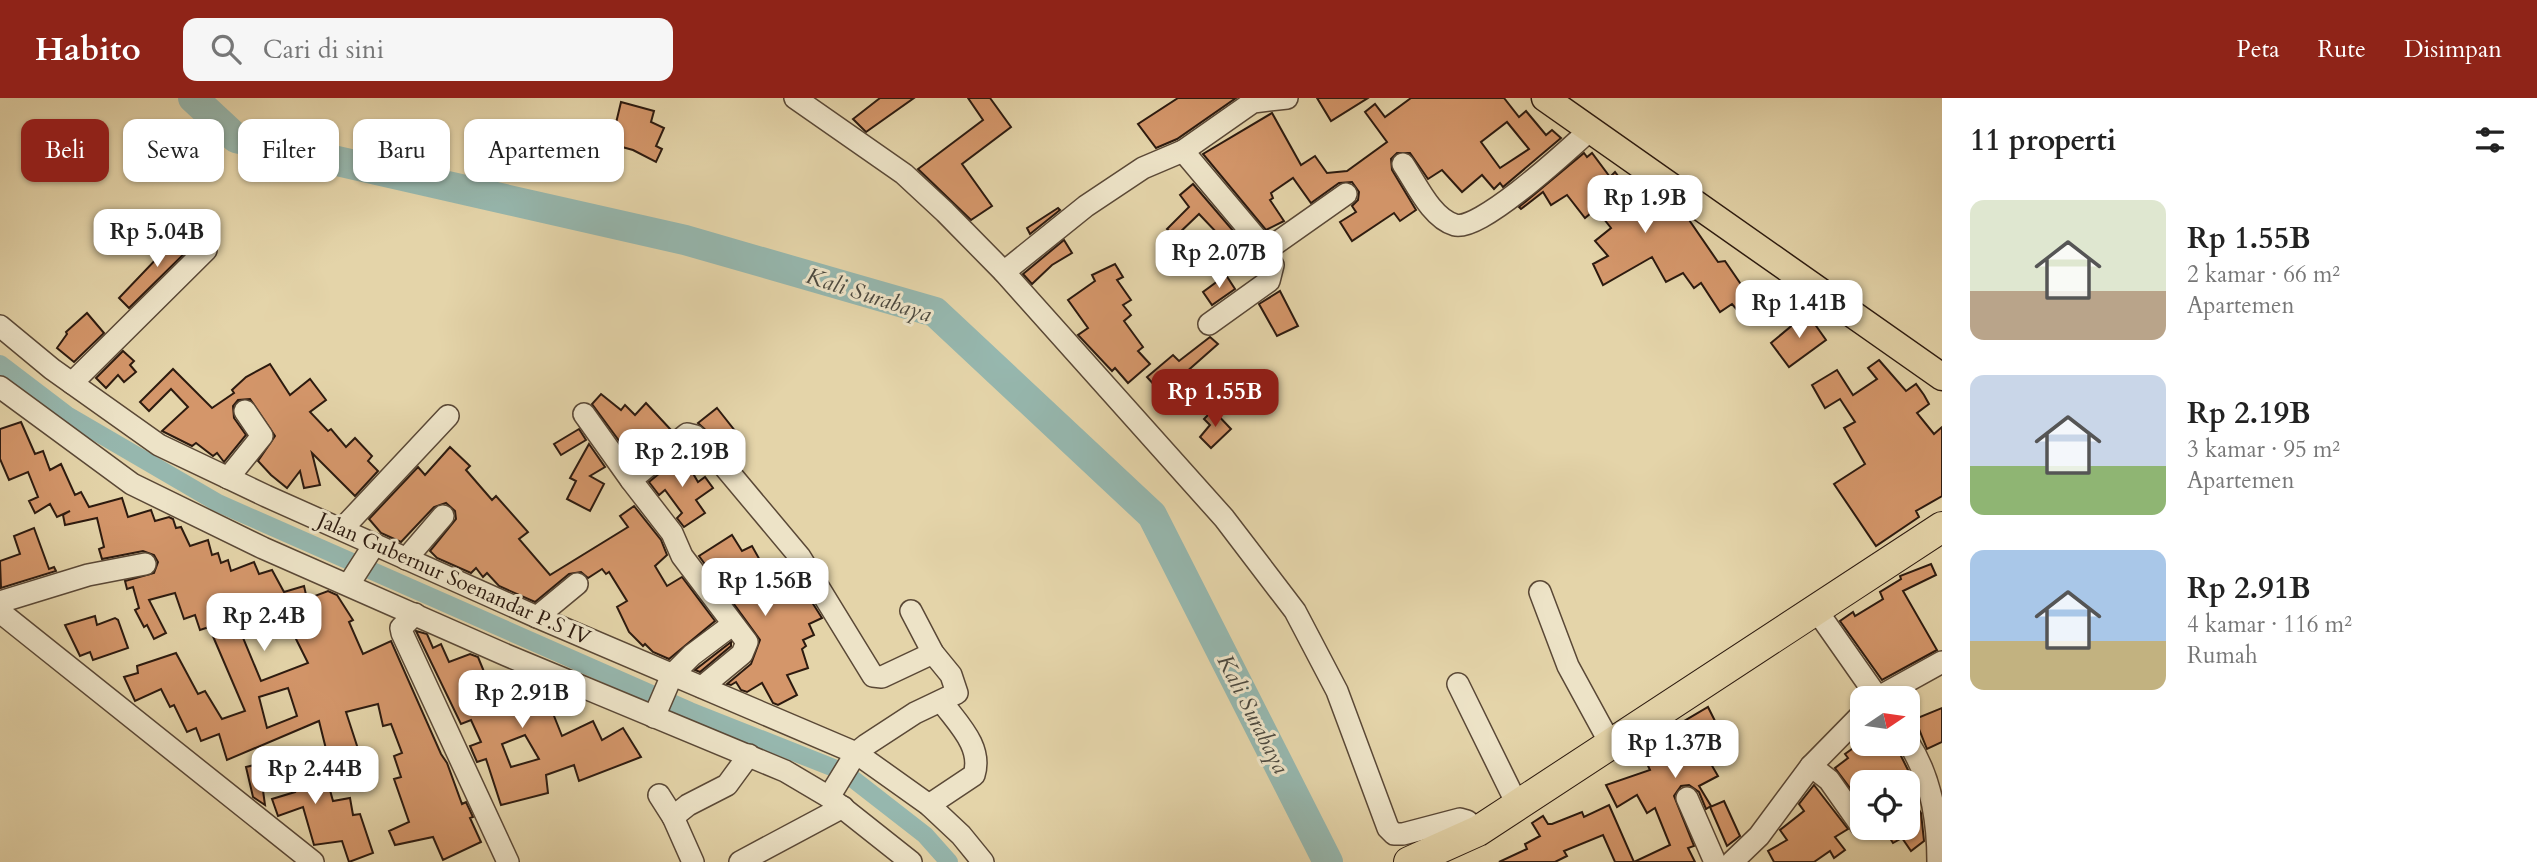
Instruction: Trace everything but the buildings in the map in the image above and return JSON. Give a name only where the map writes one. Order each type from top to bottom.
[{"type":"highway","points":[[1409,862],[1478,831],[1610,743],[1818,611],[1942,527]]},
{"type":"main road","points":[[1545,98],[1942,377]]},
{"type":"street","points":[[795,98],[904,174],[1004,272],[1224,518],[1295,611],[1337,691],[1388,828],[1394,834],[1403,834],[1460,819],[1478,831]]},
{"type":"street","points":[[1004,272],[1086,206],[1131,176],[1184,151],[1253,102],[1287,98]]},
{"type":"street","points":[[1403,164],[1436,212],[1454,225],[1465,225],[1493,210],[1590,130]]},
{"type":"street","points":[[1184,151],[1265,251],[1273,265],[1269,281],[1209,324]]},
{"type":"street","points":[[1265,251],[1346,194]]},
{"type":"street","points":[[72,383],[206,250]]},
{"type":"street","name":"Jalan Gubernur Soenandar P.S IV","points":[[0,326],[72,383],[159,445],[342,528],[372,548],[406,559],[671,678],[702,687],[854,756],[929,805],[961,835],[983,862]]},
{"type":"street","points":[[0,387],[132,484],[263,548],[351,580],[415,614],[655,713],[837,796],[911,862]]},
{"type":"street","points":[[228,478],[262,436],[245,411]]},
{"type":"street","points":[[584,414],[672,533],[682,556],[732,625],[745,638],[747,646],[702,687]]},
{"type":"street","points":[[342,528],[448,416]]},
{"type":"street","points":[[631,480],[688,433],[695,436],[800,558],[873,676],[881,677],[933,653]]},
{"type":"street","points":[[406,559],[443,516]]},
{"type":"street","points":[[351,580],[372,548]]},
{"type":"street","points":[[0,602],[88,575],[145,564]]},
{"type":"street","points":[[537,617],[577,584]]},
{"type":"street","points":[[1540,592],[1568,666],[1610,743]]},
{"type":"street","points":[[740,862],[837,796],[854,756],[915,713],[954,697],[957,688],[933,653],[911,611]]},
{"type":"street","points":[[1818,611],[1869,686]]},
{"type":"street","points":[[0,612],[313,862]]},
{"type":"street","points":[[415,614],[401,628],[402,633],[508,862]]},
{"type":"street","points":[[655,713],[671,678],[692,655],[732,625]]},
{"type":"street","points":[[1899,686],[1942,662]]},
{"type":"street","points":[[1458,684],[1517,804]]},
{"type":"street","points":[[929,805],[974,775],[977,768],[973,745],[942,702]]},
{"type":"street","points":[[1732,862],[1759,835],[1811,766],[1850,726]]},
{"type":"street","points":[[673,817],[688,805],[727,785],[750,755]]},
{"type":"street","points":[[1915,756],[1925,776],[1931,800],[1938,836],[1938,862]]},
{"type":"street","points":[[1811,766],[1829,780],[1850,810]]},
{"type":"street","points":[[659,794],[673,817],[693,862]]},
{"type":"street","points":[[1687,798],[1715,862]]},
{"type":"waterway","name":"Kali Surabaya","points":[[193,98],[236,138],[685,240],[935,312],[1152,515],[1328,862]]},
{"type":"waterway","points":[[0,364],[67,415],[218,503],[690,711],[844,772],[925,835],[949,862]]}]
